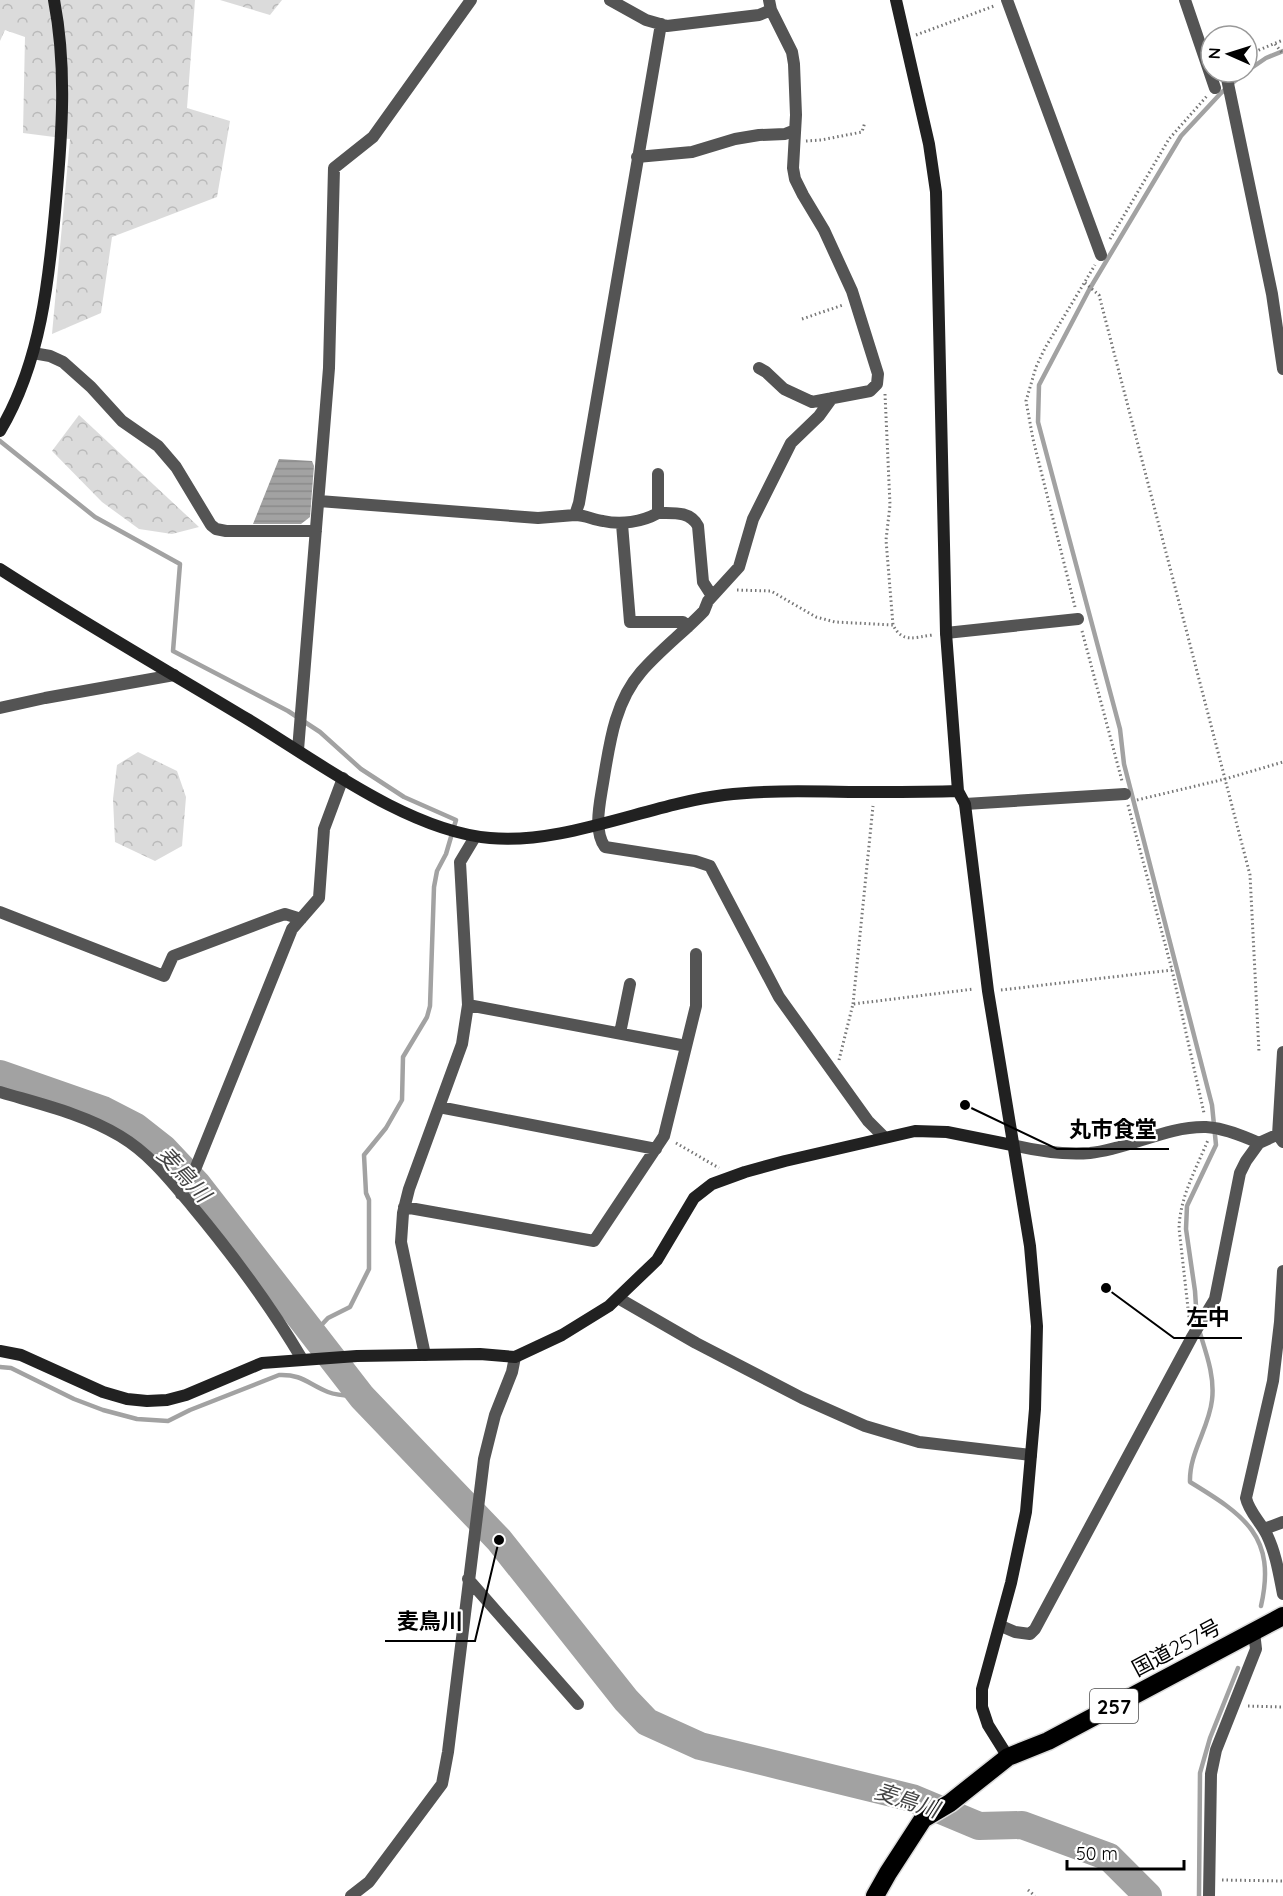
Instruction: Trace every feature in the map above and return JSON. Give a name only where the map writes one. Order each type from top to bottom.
[{"type":"highway","name":"国道257号","points":[[875,1896],[923,1819],[950,1803],[1008,1757],[1048,1741],[1283,1617]]},
{"type":"street","points":[[0,431],[17,398],[33,353],[46,294],[62,141],[62,70],[54,0]]},
{"type":"street","points":[[298,750],[329,368],[334,168],[373,137],[471,0]]},
{"type":"street","points":[[610,0],[646,20],[667,26],[759,15],[770,5],[792,52],[795,179],[825,230],[855,300],[877,384],[870,391],[812,402],[784,389],[759,368]]},
{"type":"street","points":[[896,0],[929,144],[936,192],[946,633],[958,791],[965,804],[988,989],[1030,1246],[1037,1326],[1035,1409],[1026,1512],[1011,1583],[982,1689],[982,1707],[988,1725],[1008,1757]]},
{"type":"street","points":[[1007,0],[1101,255]]},
{"type":"street","points":[[1185,0],[1215,88]]},
{"type":"street","points":[[575,515],[584,480],[661,24]]},
{"type":"street","points":[[1228,84],[1272,294],[1283,369]]},
{"type":"street","points":[[637,157],[692,152],[735,139],[759,135],[795,135]]},
{"type":"street","points":[[33,353],[50,356],[63,362],[91,387],[122,421],[158,446],[176,467],[207,519],[216,529],[316,531]]},
{"type":"street","points":[[832,398],[819,416],[791,443],[753,519],[739,567],[712,596],[704,611],[640,673],[618,710],[611,737],[598,824],[601,842],[606,847],[695,861],[710,866],[779,997],[868,1121],[884,1137]]},
{"type":"street","points":[[658,474],[658,513]]},
{"type":"street","points":[[319,501],[537,518],[585,515],[600,521],[622,524],[658,513],[688,515],[698,526],[703,582],[712,596]]},
{"type":"street","points":[[622,524],[630,622],[683,622],[688,627]]},
{"type":"street","points":[[0,569],[343,778],[404,812],[442,828],[475,837],[552,834],[725,795],[813,790],[958,791]]},
{"type":"street","points":[[946,633],[1078,619]]},
{"type":"street","points":[[0,708],[174,675]]},
{"type":"street","points":[[181,1194],[196,1167],[292,929],[319,898],[324,829],[343,778]]},
{"type":"street","points":[[965,804],[1125,794]]},
{"type":"street","points":[[425,1355],[401,1242],[404,1207],[462,1044],[468,1005],[460,862],[475,837]]},
{"type":"street","points":[[0,912],[164,976],[173,956],[285,914],[301,919]]},
{"type":"street","points":[[404,1207],[594,1241],[664,1136],[696,1006],[696,954]]},
{"type":"street","points":[[620,1033],[630,984]]},
{"type":"street","points":[[468,1005],[686,1046]]},
{"type":"street","points":[[0,1351],[21,1355],[104,1392],[127,1399],[147,1401],[167,1400],[186,1395],[262,1363],[302,1359],[425,1355],[480,1354],[515,1357],[562,1335],[609,1306],[657,1260],[694,1198],[712,1184],[727,1178],[785,1161],[915,1131],[947,1132],[1043,1152],[1089,1153],[1132,1144],[1183,1128],[1209,1128],[1226,1131],[1259,1143],[1281,1137],[1283,1052]]},
{"type":"street","points":[[0,1092],[59,1110],[120,1136],[156,1163],[213,1231],[279,1320],[302,1359]]},
{"type":"street","points":[[439,1107],[656,1149]]},
{"type":"street","points":[[1000,1626],[1015,1632],[1030,1634],[1035,1629],[1193,1335],[1215,1299],[1240,1173],[1245,1161],[1259,1143]]},
{"type":"street","points":[[1283,1271],[1281,1333],[1273,1381],[1246,1498],[1249,1510],[1264,1529],[1276,1558],[1283,1594]]},
{"type":"street","points":[[618,1298],[696,1343],[802,1398],[865,1426],[919,1442],[1031,1455]]},
{"type":"street","points":[[351,1896],[369,1882],[442,1784],[448,1752],[484,1459],[495,1415],[512,1372],[515,1357]]},
{"type":"street","points":[[1264,1529],[1283,1522]]},
{"type":"street","points":[[468,1579],[578,1704]]},
{"type":"street","points":[[1209,1896],[1211,1774],[1216,1750],[1256,1649],[1254,1632]]},
{"type":"path","points":[[906,38],[1007,0]]},
{"type":"path","points":[[1259,51],[1283,40]]},
{"type":"path","points":[[1275,43],[1283,54]]},
{"type":"path","points":[[1125,794],[1033,440],[1026,400],[1035,367],[1045,348],[1170,139],[1215,88]]},
{"type":"path","points":[[795,135],[821,140],[862,132],[865,123]]},
{"type":"path","points":[[1084,283],[1099,295],[1250,875],[1259,1052]]},
{"type":"path","points":[[802,319],[855,300]]},
{"type":"path","points":[[877,378],[885,393],[890,505],[886,540],[893,625],[898,635],[904,638],[946,633]]},
{"type":"path","points":[[721,585],[733,590],[763,590],[777,594],[816,617],[835,622],[893,625]]},
{"type":"path","points":[[1193,1335],[1179,1228],[1180,1214],[1182,1202],[1208,1140],[1209,1128],[1172,970],[1127,803],[1283,762]]},
{"type":"path","points":[[829,1068],[839,1062],[853,1004],[873,792]]},
{"type":"path","points":[[853,1004],[1172,970]]},
{"type":"path","points":[[664,1136],[718,1165],[727,1178]]},
{"type":"path","points":[[1234,1703],[1283,1707]]},
{"type":"path","points":[[1209,1879],[1283,1881]]},
{"type":"path","points":[[1028,1890],[1035,1896]]},
{"type":"green space","points":[[0,0],[195,0],[187,108],[230,121],[217,197],[112,237],[101,313],[52,334],[70,139],[23,133],[25,37],[5,30],[0,41]]},
{"type":"green space","points":[[220,0],[282,0],[270,15]]},
{"type":"green space","points":[[79,415],[199,527],[172,534],[139,529],[102,502],[52,451]]},
{"type":"green space","points":[[138,752],[177,771],[186,797],[182,846],[155,861],[115,842],[113,799],[117,765]]},
{"type":"shaded area","points":[[279,459],[312,461],[314,466],[310,517],[301,524],[253,524]]},
{"type":"waterway","points":[[1259,63],[1283,51]]},
{"type":"waterway","points":[[1197,1322],[1186,1229],[1187,1206],[1216,1145],[1212,1105],[1124,764],[1120,729],[1038,422],[1039,385],[1089,290],[1181,136],[1231,84]]},
{"type":"waterway","points":[[0,441],[95,517],[180,564],[173,651],[288,711],[320,732],[361,769],[404,797],[456,820],[446,854],[437,871],[434,887],[430,1006],[427,1017],[403,1057],[402,1100],[386,1128],[364,1155],[366,1193],[369,1200],[369,1269],[350,1307],[328,1318],[313,1334]]},
{"type":"waterway","name":"麦鳥川","points":[[0,1074],[103,1110],[136,1127],[164,1149],[197,1184],[362,1397],[499,1540],[626,1700],[647,1722],[700,1746],[912,1798],[979,1826],[1022,1825],[1109,1857],[1148,1896]]},
{"type":"waterway","points":[[1199,1330],[1209,1365],[1213,1391],[1207,1421],[1193,1461],[1190,1482],[1226,1505],[1252,1530],[1260,1545],[1264,1562],[1265,1582],[1261,1606]]},
{"type":"waterway","points":[[0,1367],[11,1368],[74,1399],[137,1419],[168,1421],[279,1375],[299,1378],[332,1393],[362,1397]]},
{"type":"waterway","points":[[1199,1896],[1200,1773],[1210,1738],[1238,1668]]},
{"type":"place","name":"丸市食堂","points":[[965,1105]]},
{"type":"place","name":"左中","points":[[1106,1288]]},
{"type":"place","name":"麦鳥川","points":[[499,1540]]}]
